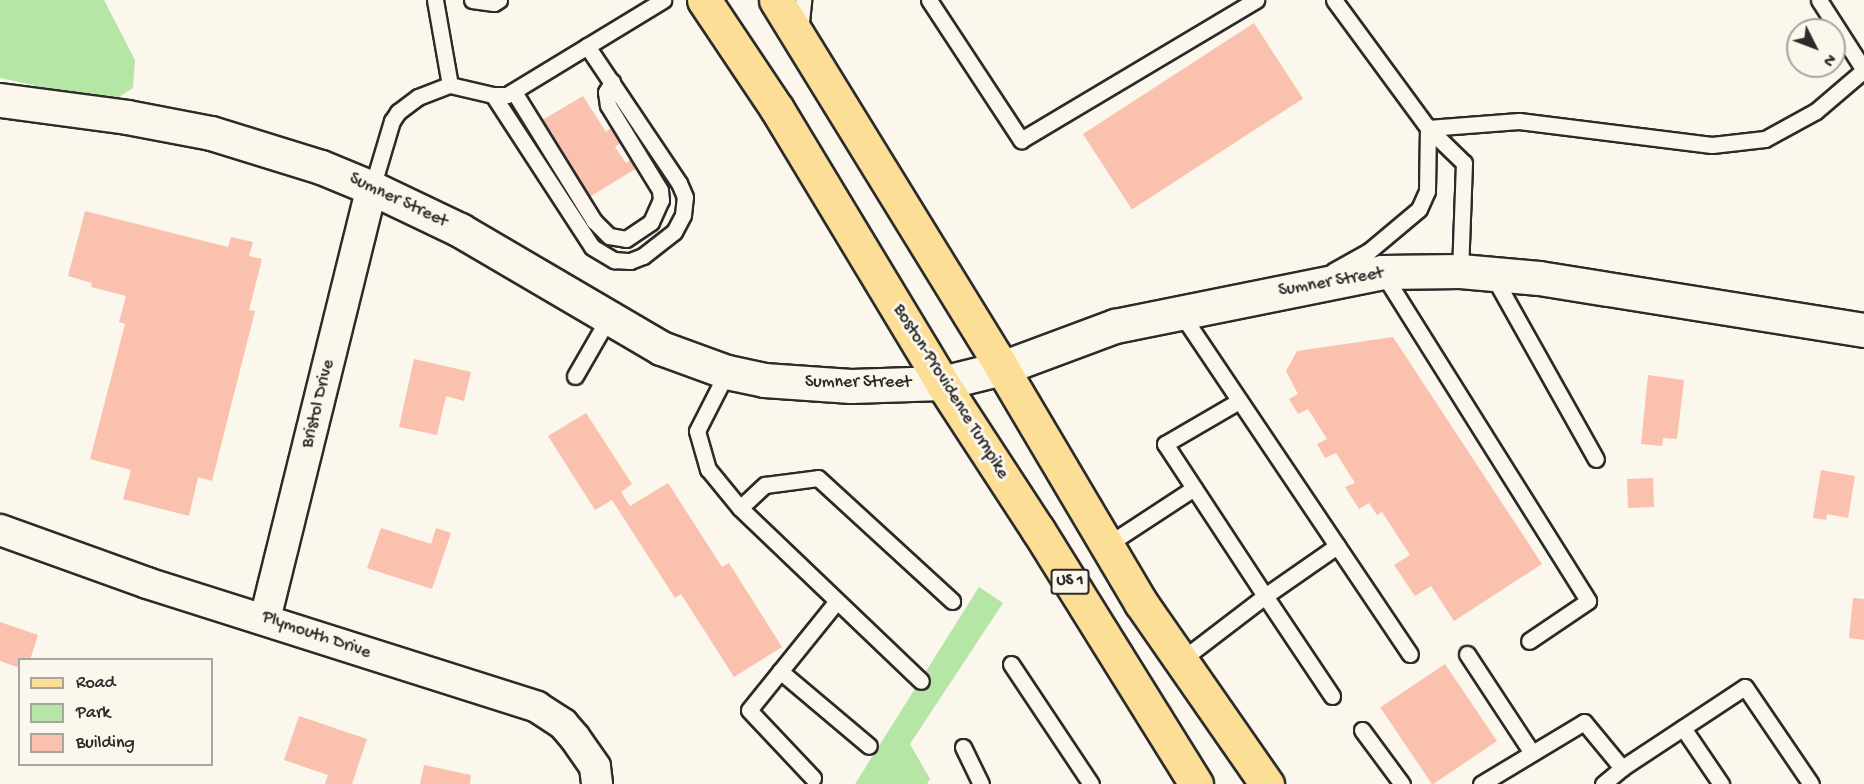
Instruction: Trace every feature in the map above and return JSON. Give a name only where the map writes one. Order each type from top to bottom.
[{"type":"main road","name":"Boston-Providence Turnpike","points":[[704,0],[777,110],[942,383],[1038,530],[1196,784]]},
{"type":"main road","points":[[776,0],[1180,662],[1267,784]]},
{"type":"main road","name":"Sumner Street","points":[[0,100],[127,117],[211,133],[268,149],[372,188],[460,230],[661,348],[727,372],[764,380],[834,386],[942,383],[1002,368],[1115,326],[1382,272],[1476,273],[1539,278],[1864,330]]},
{"type":"street","name":"Bristol Drive","points":[[265,619],[372,188]]},
{"type":"street","name":"Plymouth Drive","points":[[0,530],[147,583],[537,707],[562,724],[575,738],[595,767],[597,784]]},
{"type":"lane","points":[[435,0],[450,85]]},
{"type":"lane","points":[[472,0],[494,3],[499,0]]},
{"type":"lane","points":[[372,188],[392,121],[399,112],[418,98],[450,85],[494,95],[514,92],[663,0]]},
{"type":"lane","points":[[800,37],[803,0]]},
{"type":"lane","points":[[929,0],[1021,140],[1256,0]]},
{"type":"lane","points":[[1334,0],[1428,128],[1464,163],[1476,273],[1596,459]]},
{"type":"lane","points":[[1428,128],[1519,121],[1712,146],[1765,139],[1816,111],[1864,70],[1819,0]]},
{"type":"lane","points":[[494,95],[585,240],[607,258],[630,261],[655,249],[674,232],[683,215],[685,197],[679,183],[588,46]]},
{"type":"lane","points":[[514,92],[594,221],[609,236],[626,239],[651,222],[661,200],[660,190],[608,105],[606,92],[612,82]]},
{"type":"lane","points":[[1300,288],[1370,251],[1419,209],[1427,191],[1428,128]]},
{"type":"lane","points":[[1382,272],[1588,601],[1529,641]]},
{"type":"lane","points":[[1180,312],[1410,654]]},
{"type":"lane","points":[[575,376],[609,317]]},
{"type":"lane","points":[[727,372],[697,431],[708,469],[740,508],[921,681]]},
{"type":"lane","points":[[1239,401],[1165,444],[1332,696]]},
{"type":"lane","points":[[740,508],[765,484],[818,478],[952,601]]},
{"type":"lane","points":[[1107,545],[1194,488]]},
{"type":"lane","points":[[1180,662],[1265,596],[1337,546]]},
{"type":"lane","points":[[813,778],[749,710],[837,602]]},
{"type":"lane","points":[[1467,654],[1532,753]]},
{"type":"lane","points":[[1011,664],[1091,784]]},
{"type":"lane","points":[[780,671],[869,746]]},
{"type":"lane","points":[[1603,784],[1622,768],[1745,687],[1811,784]]},
{"type":"lane","points":[[1481,784],[1584,722],[1622,768]]},
{"type":"lane","points":[[1683,728],[1721,784]]},
{"type":"lane","points":[[1362,730],[1401,784]]},
{"type":"lane","points":[[963,747],[981,784]]},
{"type":"green space","points":[[0,0],[104,0],[135,60],[133,88],[111,102],[0,78]]},
{"type":"green space","points":[[979,587],[1003,603],[910,744],[930,779],[927,784],[855,784]]},
{"type":"building","points":[[1254,23],[1303,98],[1132,210],[1083,134]]},
{"type":"building","points":[[583,96],[606,132],[611,128],[621,143],[615,147],[626,163],[631,159],[637,168],[588,198],[539,122]]},
{"type":"building","points":[[85,211],[228,247],[231,237],[253,242],[249,256],[262,259],[249,310],[255,311],[212,481],[198,477],[189,516],[123,499],[131,470],[90,459],[125,324],[119,322],[126,296],[91,287],[92,283],[68,276]]},
{"type":"building","points":[[1393,337],[1542,564],[1454,621],[1431,586],[1415,596],[1394,565],[1410,555],[1382,512],[1377,515],[1369,503],[1359,509],[1345,487],[1355,483],[1336,453],[1325,458],[1317,444],[1327,439],[1308,409],[1298,414],[1289,399],[1298,394],[1286,371],[1297,351]]},
{"type":"building","points":[[414,359],[471,372],[464,401],[446,396],[437,435],[399,427]]},
{"type":"building","points":[[1648,375],[1684,380],[1677,439],[1663,438],[1662,446],[1641,444]]},
{"type":"building","points":[[586,413],[632,484],[621,492],[630,506],[668,483],[722,567],[729,563],[782,647],[734,677],[681,594],[675,598],[612,500],[595,510],[548,436]]},
{"type":"building","points":[[1821,470],[1855,476],[1848,518],[1827,514],[1826,520],[1813,518]]},
{"type":"building","points":[[1653,478],[1654,507],[1628,508],[1627,479]]},
{"type":"building","points":[[381,528],[431,544],[436,528],[451,533],[432,589],[367,568]]},
{"type":"building","points":[[1853,598],[1864,599],[1864,640],[1849,638]]},
{"type":"building","points":[[0,622],[38,635],[31,658],[18,658],[18,667],[0,661]]},
{"type":"building","points":[[1445,664],[1497,741],[1432,784],[1380,708]]},
{"type":"building","points":[[299,716],[367,739],[352,784],[325,784],[328,775],[284,760]]},
{"type":"building","points":[[424,765],[471,775],[470,784],[420,784]]}]
